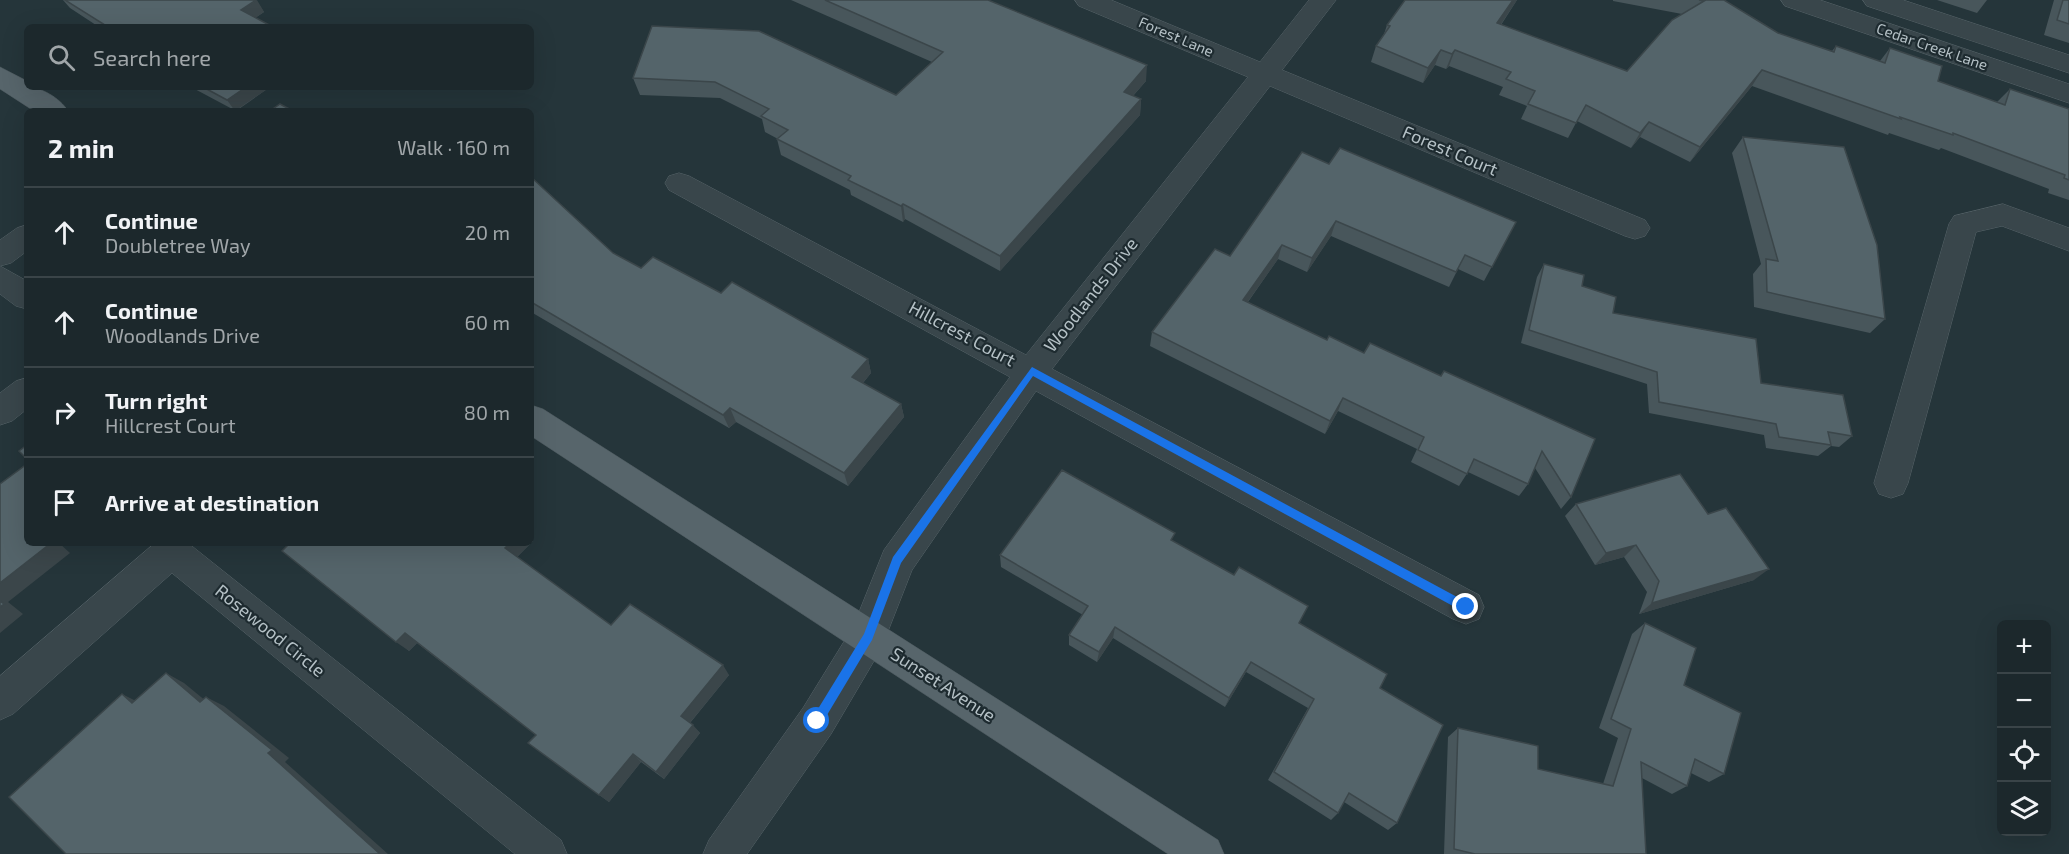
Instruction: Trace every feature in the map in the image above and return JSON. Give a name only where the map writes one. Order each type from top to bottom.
[{"type":"main road","points":[[0,76],[49,108]]},
{"type":"main road","name":"Sunset Avenue","points":[[534,421],[1204,854]]},
{"type":"street","name":"Forest Lane","points":[[1088,0],[1265,74]]},
{"type":"street","name":"Woodlands Drive","points":[[723,854],[817,721],[868,637],[897,561],[1032,371],[1323,0]]},
{"type":"street","name":"Cedar Creek Lane","points":[[1794,0],[2069,94]]},
{"type":"street","name":"Cedar Creek Lane","points":[[1876,0],[2069,64]]},
{"type":"street","name":"Forest Court","points":[[1265,74],[1635,228]]},
{"type":"street","name":"Hillcrest Court","points":[[679,183],[1032,371],[1466,607]]},
{"type":"street","points":[[1890,483],[1964,225],[2003,215],[2069,240]]},
{"type":"street","points":[[0,255],[24,238]]},
{"type":"street","points":[[0,278],[24,295]]},
{"type":"street","points":[[0,411],[24,393]]},
{"type":"street","name":"Rosewood Circle","points":[[0,701],[171,551],[547,854]]},
{"type":"building","points":[[65,0],[256,0],[241,10],[267,24],[103,24]]},
{"type":"building","points":[[825,0],[988,0],[1147,65],[1124,92],[1141,99],[1000,256],[903,204],[901,206],[848,180],[851,176],[777,139],[788,130],[761,116],[769,109],[715,82],[633,78],[652,26],[759,31],[896,95],[943,52]]},
{"type":"building","points":[[1405,0],[1513,0],[1497,23],[1627,71],[1672,20],[1704,1],[1699,0],[1724,0],[1778,33],[1834,52],[1836,46],[1885,63],[1890,48],[1942,66],[1938,81],[2005,105],[2010,89],[2069,109],[2069,180],[2064,178],[2065,175],[1953,133],[1953,135],[1900,117],[1901,119],[1762,70],[1700,147],[1649,122],[1640,133],[1586,105],[1576,123],[1528,104],[1535,91],[1506,79],[1511,72],[1455,50],[1452,54],[1441,50],[1428,68],[1376,46],[1390,26],[1387,25]]},
{"type":"building","points":[[2063,0],[2069,0],[2069,24],[2057,20]]},
{"type":"building","points":[[209,90],[242,90],[227,100]]},
{"type":"building","points":[[280,104],[287,108],[274,108]]},
{"type":"building","points":[[1743,137],[1844,147],[1877,245],[1885,319],[1767,292],[1766,259],[1778,261]]},
{"type":"building","points":[[1340,148],[1516,222],[1492,267],[1465,255],[1456,272],[1336,221],[1312,258],[1282,245],[1243,300],[1327,340],[1329,336],[1364,353],[1370,343],[1441,376],[1444,371],[1595,439],[1571,497],[1542,451],[1528,484],[1474,459],[1467,474],[1418,450],[1424,437],[1343,398],[1330,421],[1152,332],[1215,249],[1230,256],[1302,152],[1329,164]]},
{"type":"building","points":[[534,180],[613,253],[641,268],[653,257],[721,293],[732,282],[868,359],[852,377],[901,404],[844,473],[730,408],[723,415],[534,304]]},
{"type":"building","points":[[1544,264],[1584,275],[1582,286],[1616,297],[1613,313],[1756,339],[1761,383],[1843,395],[1852,436],[1828,432],[1831,445],[1779,437],[1776,424],[1659,402],[1657,372],[1529,330]]},
{"type":"building","points":[[24,466],[24,546],[47,546],[0,583],[0,484]]},
{"type":"building","points":[[1062,470],[1175,533],[1171,540],[1234,575],[1239,567],[1308,606],[1299,623],[1387,674],[1380,688],[1443,725],[1397,823],[1349,793],[1338,813],[1274,772],[1314,699],[1251,662],[1229,698],[1115,627],[1099,652],[1069,635],[1088,606],[1000,555]]},
{"type":"building","points":[[1680,474],[1708,514],[1726,508],[1769,569],[1652,603],[1659,581],[1636,545],[1606,553],[1576,504]]},
{"type":"building","points":[[287,546],[507,546],[505,548],[611,625],[630,604],[723,665],[681,716],[693,725],[656,772],[633,754],[599,795],[528,743],[536,735],[405,633],[396,642],[282,551]]},
{"type":"building","points":[[1645,623],[1696,648],[1684,685],[1741,713],[1724,774],[1695,759],[1687,786],[1641,762],[1646,854],[1475,854],[1454,849],[1458,728],[1538,746],[1538,769],[1613,786],[1631,729],[1611,719]]},
{"type":"building","points":[[166,673],[200,702],[206,697],[272,750],[268,753],[380,854],[66,854],[9,797],[122,694],[132,703]]},
{"type":"route","points":[[817,721],[868,637],[897,561],[1032,371],[1466,607]]}]
